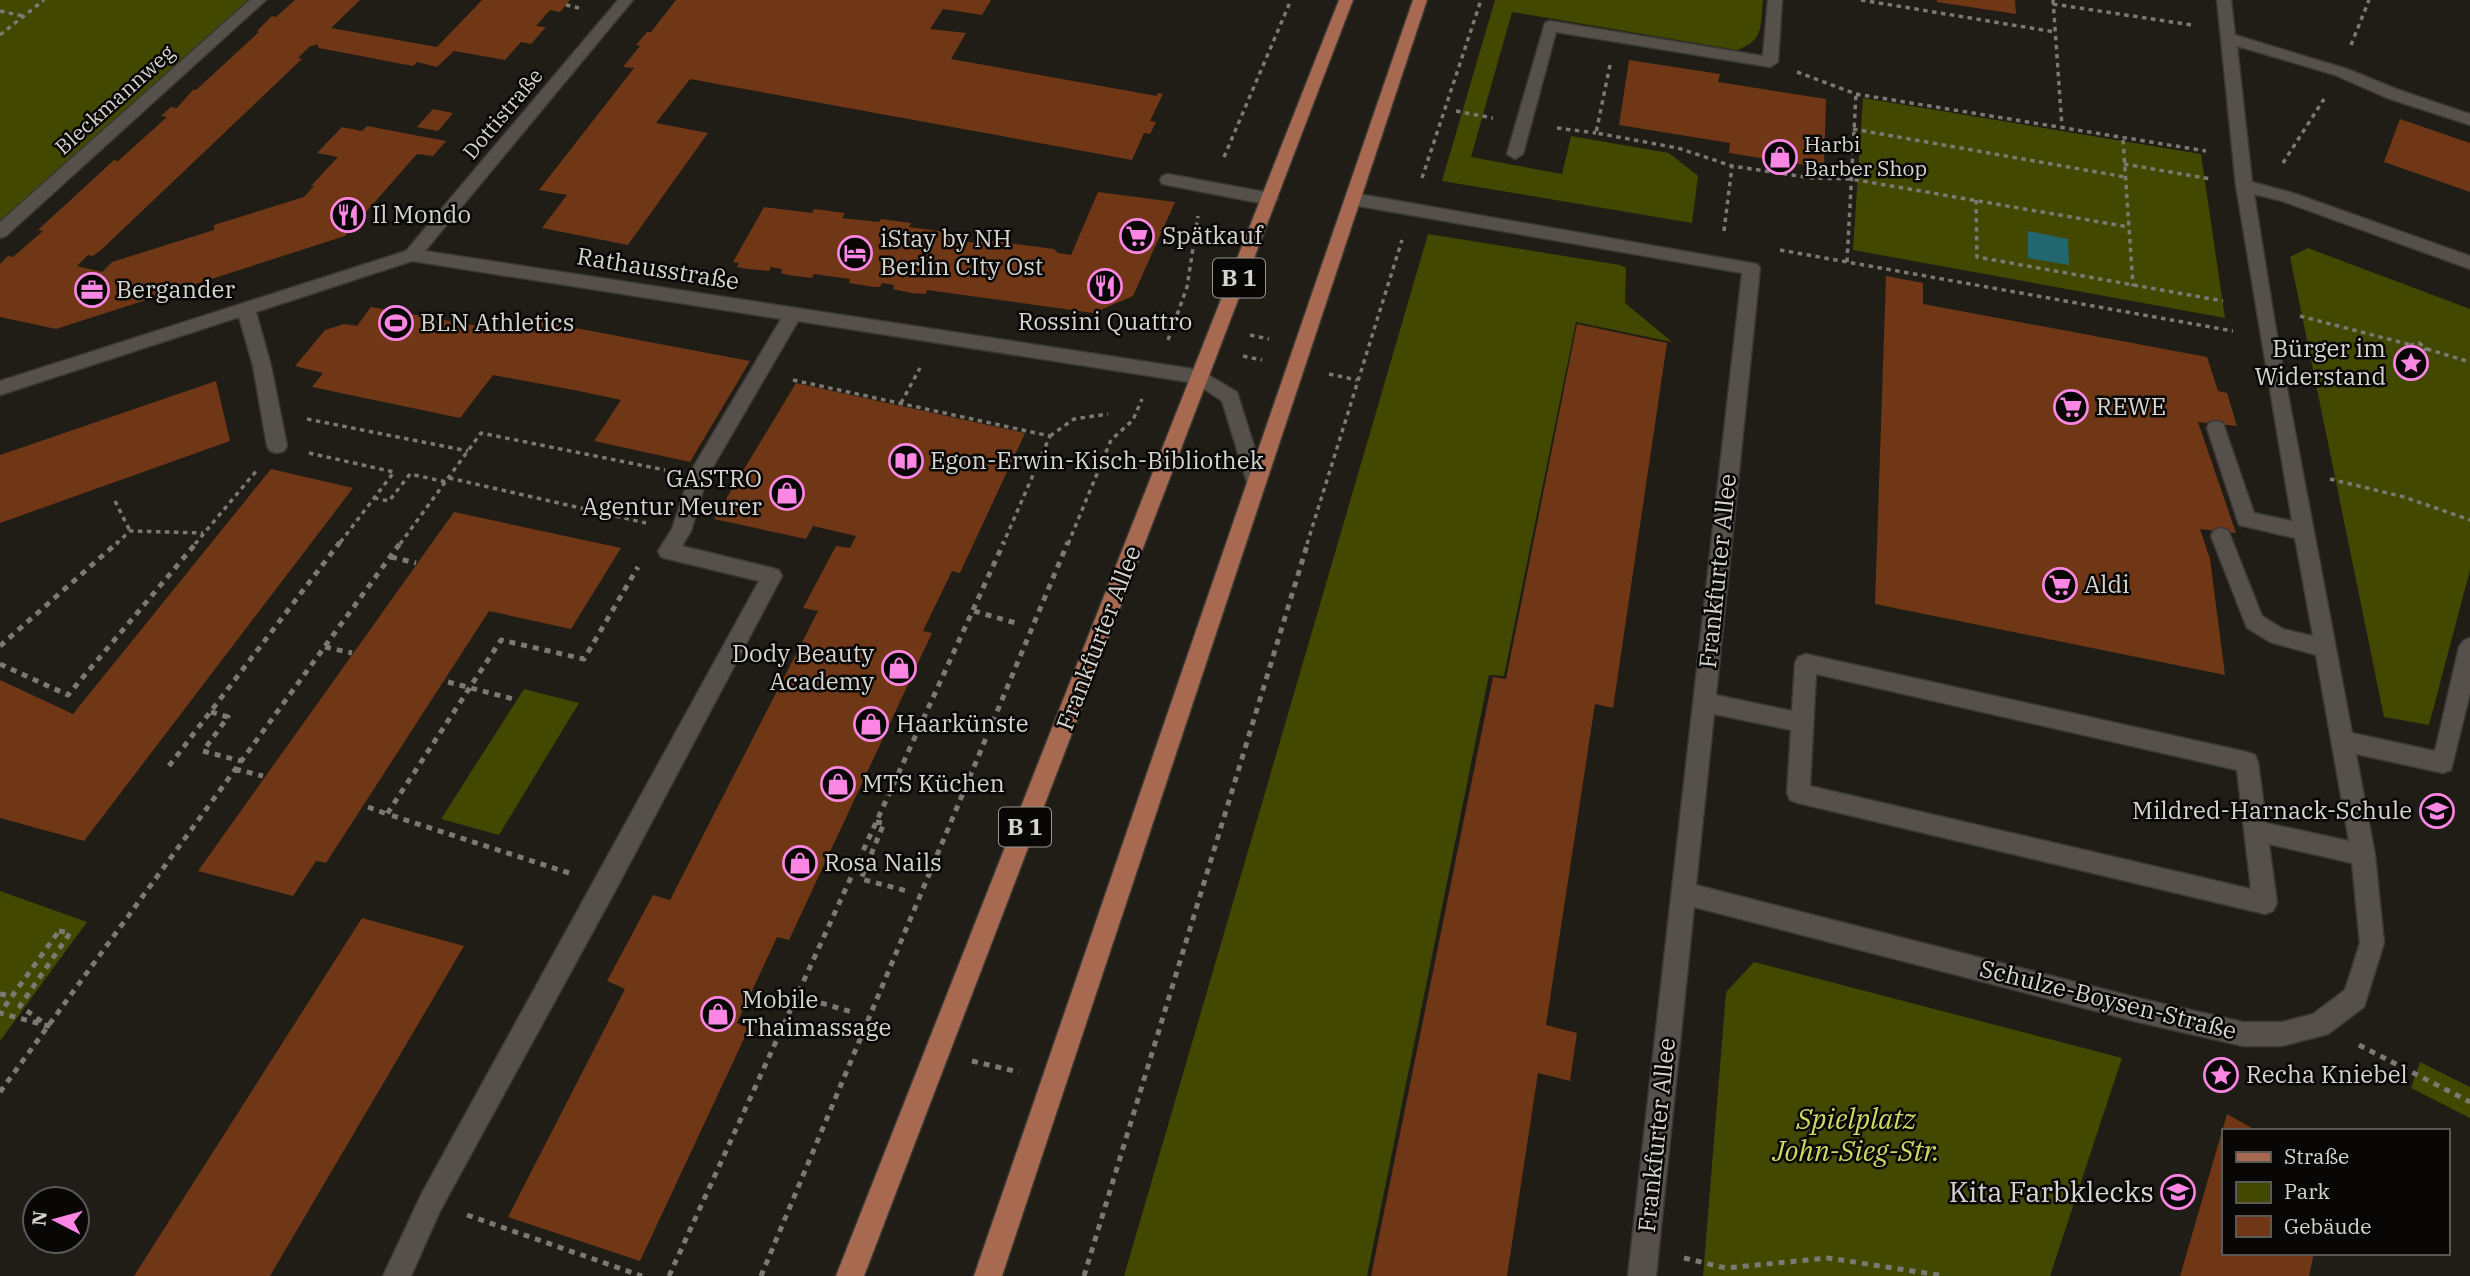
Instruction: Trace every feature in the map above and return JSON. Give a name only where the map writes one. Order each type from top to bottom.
[{"type":"main road","name":"Frankfurter Allee","points":[[850,1276],[1346,0]]},
{"type":"main road","points":[[988,1276],[1420,0]]},
{"type":"street","name":"Bleckmannweg","points":[[0,232],[259,0]]},
{"type":"street","name":"Dottistraße","points":[[412,255],[626,0]]},
{"type":"street","points":[[1515,154],[1550,26],[1770,62],[1775,0]]},
{"type":"street","name":"Schulze-Boysen-Straße","points":[[1683,893],[2138,1010],[2243,1034],[2282,1034],[2319,1025],[2355,998],[2372,943],[2363,855],[2268,336],[2244,186],[2224,0]]},
{"type":"street","points":[[2228,35],[2341,72],[2393,94],[2470,120]]},
{"type":"street","points":[[1168,180],[1270,198]]},
{"type":"street","points":[[2244,186],[2287,197],[2470,264]]},
{"type":"street","name":"Frankfurter Allee","points":[[1353,199],[1751,268],[1642,1276]]},
{"type":"street","name":"Rathausstraße","points":[[0,388],[412,255],[1200,377],[1230,397],[1256,484]]},
{"type":"street","points":[[246,309],[272,412],[277,446]]},
{"type":"street","points":[[397,1276],[431,1202],[772,576],[668,551],[672,529],[698,476],[793,314]]},
{"type":"street","points":[[2216,428],[2246,519],[2305,532]]},
{"type":"street","points":[[2221,536],[2254,622],[2277,636],[2326,649]]},
{"type":"street","points":[[2342,741],[2443,762],[2470,647]]},
{"type":"street","points":[[1806,663],[2247,762],[2256,831],[2265,903],[1797,793],[1806,663]]},
{"type":"street","points":[[1704,702],[1802,723]]},
{"type":"street","points":[[2256,831],[2363,855]]},
{"type":"path","points":[[0,35],[44,0]]},
{"type":"path","points":[[1181,309],[1198,217],[1291,0]]},
{"type":"path","points":[[1084,1276],[1357,380],[1481,0]]},
{"type":"path","points":[[1861,0],[2054,32]]},
{"type":"path","points":[[2062,127],[2053,2],[2228,35]]},
{"type":"path","points":[[0,11],[23,16]]},
{"type":"path","points":[[1615,37],[1596,133],[1678,148],[1732,166],[1812,178],[1851,179],[2129,227]]},
{"type":"path","points":[[1770,62],[1856,94],[2209,152]]},
{"type":"path","points":[[1847,262],[1856,94]]},
{"type":"path","points":[[1853,129],[2125,177]]},
{"type":"path","points":[[2123,140],[2133,286]]},
{"type":"path","points":[[2124,164],[2212,180]]},
{"type":"path","points":[[1720,262],[1732,166]]},
{"type":"path","points":[[1976,200],[1977,257],[2223,302]]},
{"type":"path","points":[[1778,250],[2268,336]]},
{"type":"path","points":[[2264,309],[2327,322],[2412,345],[2419,343],[2427,349],[2470,362]]},
{"type":"path","points":[[1243,334],[1273,340]]},
{"type":"path","points":[[1235,354],[1266,361]]},
{"type":"path","points":[[901,403],[920,368]]},
{"type":"path","points":[[760,373],[1050,436]]},
{"type":"path","points":[[1332,375],[1357,380]]},
{"type":"path","points":[[761,1276],[1111,439],[1132,420],[1143,397]]},
{"type":"path","points":[[272,412],[468,451]]},
{"type":"path","points":[[668,1276],[974,611],[1050,436],[1074,419],[1108,414]]},
{"type":"path","points":[[0,1092],[481,433],[698,476]]},
{"type":"path","points":[[0,664],[68,695],[277,446],[394,472],[169,766]]},
{"type":"path","points":[[2294,473],[2358,485],[2470,520]]},
{"type":"path","points":[[374,498],[389,501],[410,474],[672,529],[584,659],[501,640],[387,814]]},
{"type":"path","points":[[115,501],[130,531]]},
{"type":"path","points":[[0,646],[130,531],[204,533]]},
{"type":"path","points":[[391,556],[416,563]]},
{"type":"path","points":[[974,611],[1019,624]]},
{"type":"path","points":[[325,647],[352,653]]},
{"type":"path","points":[[448,682],[517,700]]},
{"type":"path","points":[[211,712],[228,717],[203,751],[241,761]]},
{"type":"path","points":[[235,769],[263,776]]},
{"type":"path","points":[[368,807],[606,885]]},
{"type":"path","points":[[876,822],[884,823],[861,879],[907,891]]},
{"type":"path","points":[[60,931],[70,933],[20,1006],[48,1026],[0,1013],[60,931]]},
{"type":"path","points":[[0,994],[11,996]]},
{"type":"path","points":[[798,996],[855,1013]]},
{"type":"path","points":[[2319,1025],[2470,1102]]},
{"type":"path","points":[[966,1059],[1023,1073]]},
{"type":"path","points":[[431,1202],[642,1276]]},
{"type":"path","points":[[1646,1247],[1726,1268],[1828,1258],[1945,1276]]},
{"type":"green space","points":[[0,0],[251,0],[0,221]]},
{"type":"green space","points":[[1495,0],[1763,0],[1757,37],[1737,50],[1512,12],[1471,157],[1562,174],[1571,136],[1669,153],[1698,176],[1692,223],[1442,181]]},
{"type":"green space","points":[[1863,98],[2201,154],[2225,318],[1853,250]]},
{"type":"green space","points":[[1428,234],[1620,265],[1626,268],[1625,303],[1672,342],[1576,322],[1504,676],[1489,675],[1367,1276],[1124,1276]]},
{"type":"green space","points":[[2308,248],[2470,309],[2470,570],[2429,725],[2384,717],[2290,257]]},
{"type":"green space","points":[[524,689],[579,703],[499,835],[441,819]]},
{"type":"green space","points":[[0,891],[87,922],[0,1041]]},
{"type":"green space","name":"Spielplatz John-Sieg-Str.","points":[[1754,962],[2122,1058],[2050,1276],[1703,1276],[1726,992]]},
{"type":"green space","points":[[2420,1062],[2470,1087],[2470,1118],[2411,1088]]},
{"type":"water","points":[[2028,231],[2068,239],[2069,265],[2028,258]]},
{"type":"building","points":[[295,0],[360,0],[331,28],[437,47],[482,0],[570,0],[560,12],[550,10],[536,26],[546,27],[531,44],[521,42],[505,60],[454,51],[437,67],[417,62],[413,66],[319,48],[317,44],[309,47],[298,58],[302,59],[101,250],[93,256],[88,255],[77,266],[102,272],[112,262],[214,230],[214,225],[304,197],[338,157],[317,153],[342,127],[362,131],[367,126],[446,141],[433,156],[417,154],[345,236],[56,329],[0,317],[0,264],[8,256],[13,257],[43,231],[38,230],[114,160],[118,161],[167,117],[161,116],[171,107],[177,108],[193,90],[259,32],[257,31],[272,16],[276,17]]},
{"type":"building","points":[[676,0],[991,0],[982,15],[943,9],[930,29],[966,33],[951,59],[1157,96],[1158,93],[1163,94],[1150,121],[1156,122],[1150,134],[1144,133],[1132,160],[690,79],[656,123],[708,133],[628,245],[542,228],[567,195],[539,190],[634,68],[623,67],[640,46],[636,45],[647,32],[651,32]]},
{"type":"building","points":[[2015,0],[2016,14],[1937,2]]},
{"type":"building","points":[[1629,60],[1720,74],[1718,82],[1826,99],[1824,168],[1729,153],[1730,143],[1619,125]]},
{"type":"building","points":[[433,109],[453,113],[438,131],[417,127]]},
{"type":"building","points":[[2400,119],[2470,143],[2470,192],[2384,162]]},
{"type":"building","points":[[1098,192],[1175,202],[1133,296],[1093,313],[927,290],[926,294],[911,293],[893,289],[894,285],[882,283],[880,287],[874,287],[849,283],[850,279],[814,274],[812,278],[788,275],[781,273],[782,269],[748,269],[737,267],[739,263],[733,262],[764,207],[812,213],[814,209],[845,213],[842,218],[911,223],[909,227],[960,234],[958,240],[975,243],[977,239],[1054,249],[1058,253],[1071,255]]},
{"type":"building","points":[[1886,276],[1923,283],[1923,304],[2207,357],[2218,391],[2227,393],[2237,426],[2198,422],[2236,533],[2200,529],[2210,559],[2225,675],[1875,604]]},
{"type":"building","points":[[371,307],[522,334],[533,320],[750,361],[690,462],[594,441],[621,400],[579,391],[493,375],[460,418],[312,387],[323,373],[295,366],[325,330],[344,324],[357,326]]},
{"type":"building","points":[[1577,324],[1667,343],[1613,708],[1595,704],[1546,1025],[1577,1033],[1570,1081],[1538,1073],[1507,1276],[1371,1276],[1493,677],[1506,679]]},
{"type":"building","points":[[216,381],[230,441],[0,523],[0,455]]},
{"type":"building","points":[[796,383],[1025,433],[960,573],[952,571],[923,631],[932,633],[789,940],[777,937],[737,1023],[749,1028],[640,1261],[508,1217],[625,989],[607,981],[653,895],[670,900],[818,611],[803,608],[836,546],[850,548],[856,536],[813,526],[806,539],[714,519]]},
{"type":"building","points":[[271,469],[353,488],[84,841],[0,818],[0,680],[73,714]]},
{"type":"building","points":[[454,512],[621,548],[571,629],[489,611],[326,863],[316,861],[293,896],[198,871]]},
{"type":"building","points":[[362,918],[464,946],[270,1276],[134,1276]]},
{"type":"building","points":[[2227,1114],[2253,1129],[2223,1129]]},
{"type":"building","points":[[2222,1131],[2222,1255],[2314,1255],[2309,1276],[2180,1276]]},
{"type":"place","name":"Harbi Barber Shop","points":[[1780,157]]},
{"type":"place","name":"Il Mondo","points":[[348,215]]},
{"type":"place","name":"Spätkauf","points":[[1137,236]]},
{"type":"place","name":"iStay by NH Berlin CIty Ost","points":[[855,253]]},
{"type":"place","name":"Rossini Quattro","points":[[1105,286]]},
{"type":"place","name":"Bergander","points":[[92,290]]},
{"type":"place","name":"BLN Athletics","points":[[396,323]]},
{"type":"place","name":"Bürger im Widerstand","points":[[2411,363]]},
{"type":"place","name":"REWE","points":[[2071,407]]},
{"type":"place","name":"Egon-Erwin-Kisch-Bibliothek","points":[[906,461]]},
{"type":"place","name":"GASTRO Agentur Meurer","points":[[787,493]]},
{"type":"place","name":"Aldi","points":[[2060,585]]},
{"type":"place","name":"Dody Beauty Academy","points":[[899,668]]},
{"type":"place","name":"Haarkünste","points":[[871,724]]},
{"type":"place","name":"MTS Küchen","points":[[838,784]]},
{"type":"place","name":"Mildred-Harnack-Schule","points":[[2437,811]]},
{"type":"place","name":"Rosa Nails","points":[[800,863]]},
{"type":"place","name":"Mobile Thaimassage","points":[[718,1014]]},
{"type":"place","name":"Recha Kniebel","points":[[2221,1075]]},
{"type":"place","name":"Kita Farbklecks","points":[[2178,1192]]}]
